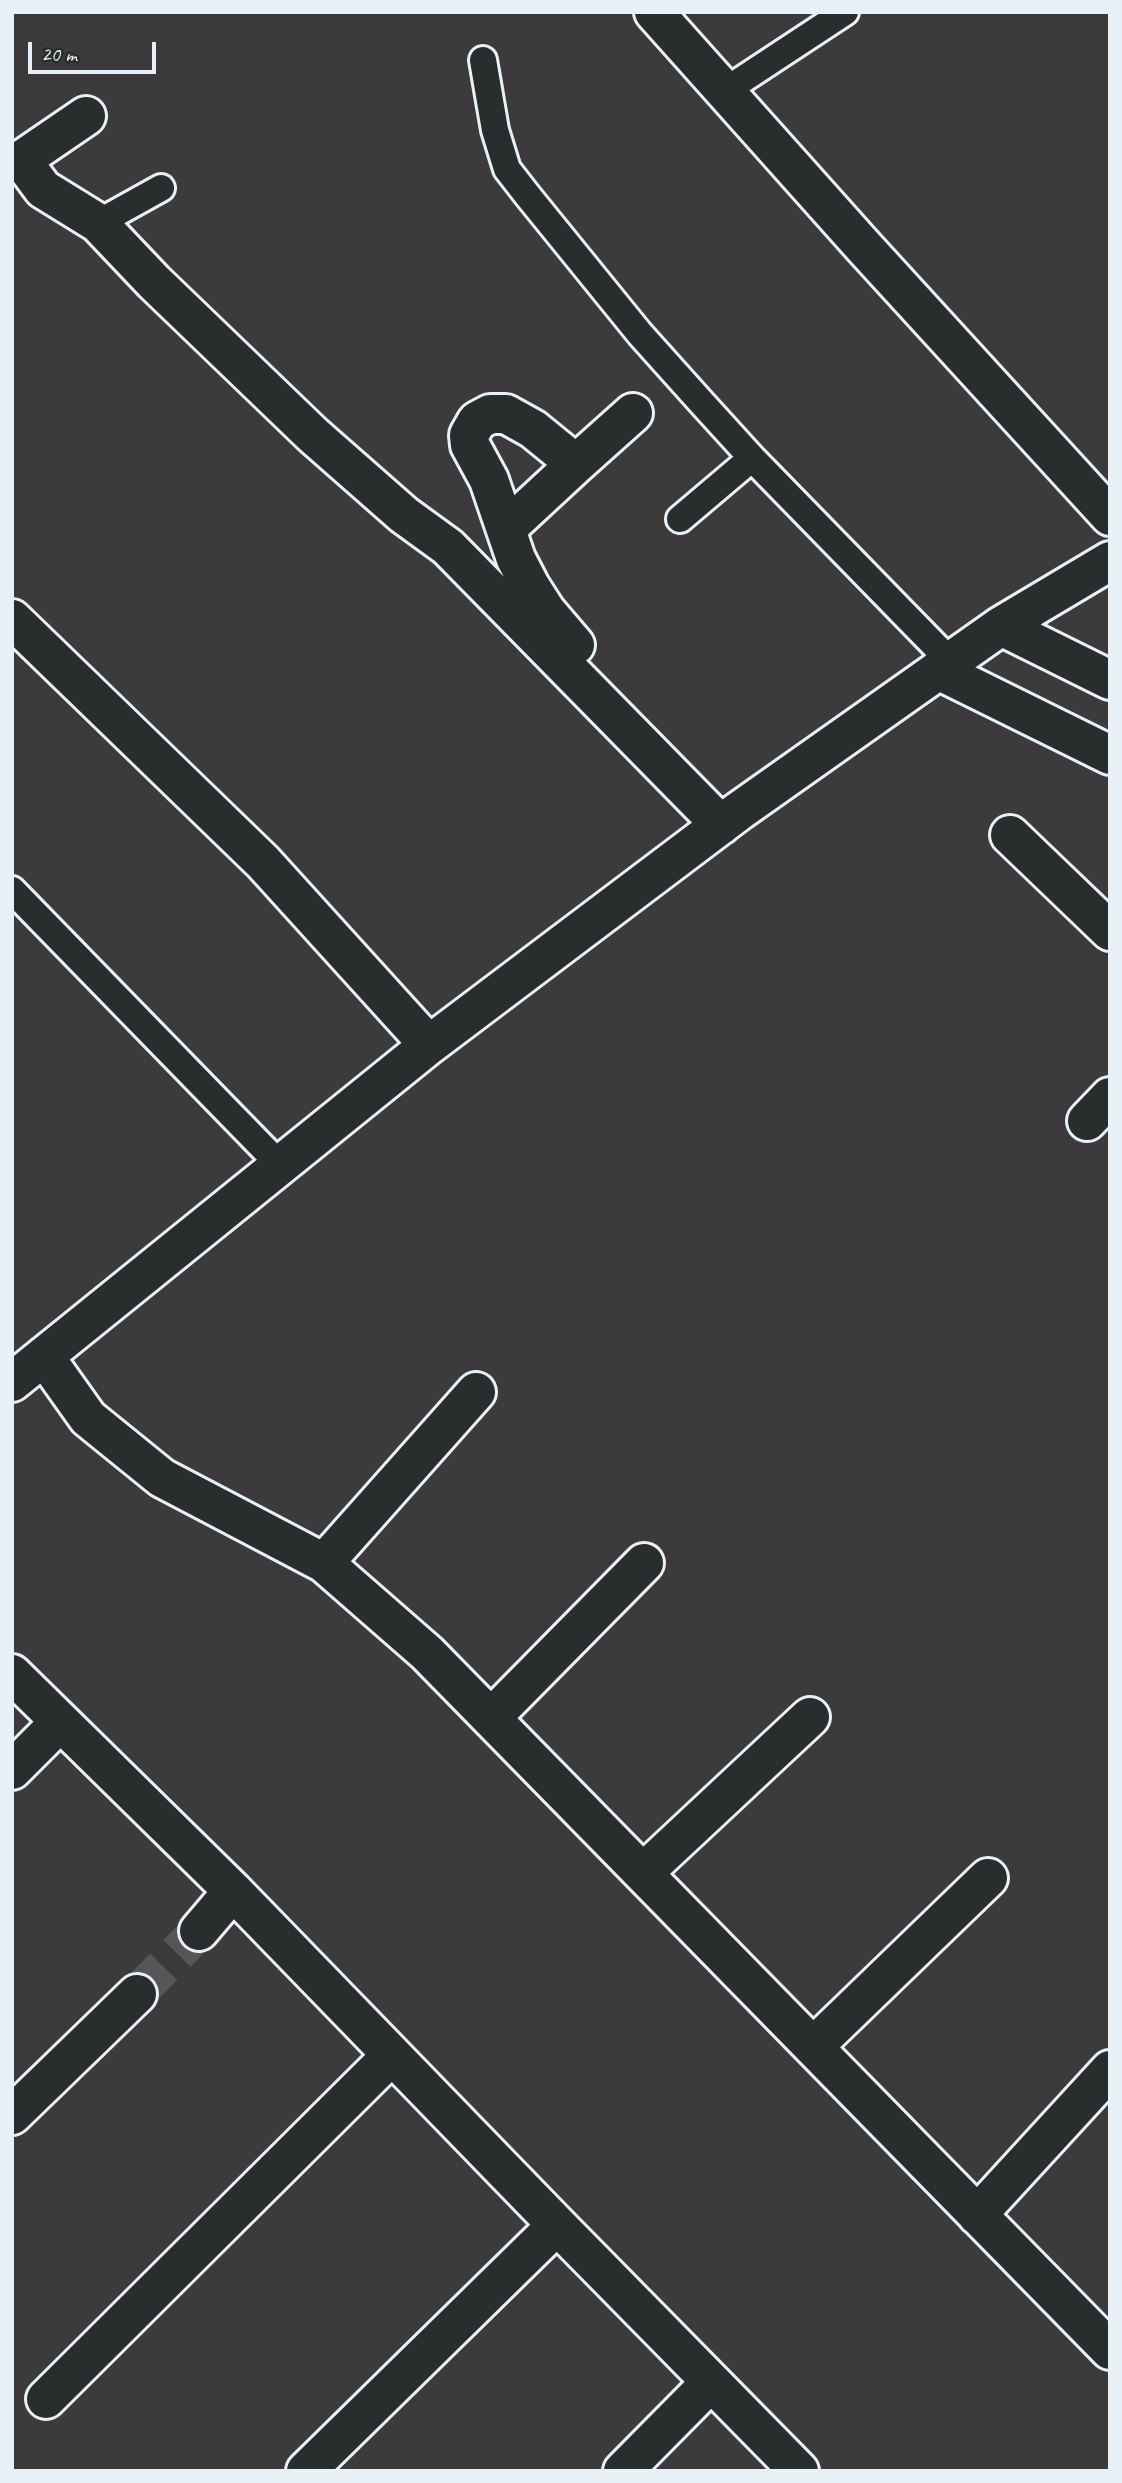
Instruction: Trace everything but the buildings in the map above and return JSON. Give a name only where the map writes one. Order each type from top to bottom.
[{"type":"street","points":[[654,12],[1110,516]]},
{"type":"street","points":[[86,116],[26,157],[26,166],[43,189],[98,223],[154,282],[313,435],[404,515],[448,547],[730,818]]},
{"type":"street","points":[[507,528],[633,412]]},
{"type":"street","points":[[576,464],[533,429],[506,415],[490,414],[477,421],[469,435],[470,445],[489,480],[516,558],[546,611],[730,818]]},
{"type":"street","points":[[12,1382],[429,1045],[730,818],[1001,626],[1110,561]]},
{"type":"street","points":[[12,619],[263,862],[429,1045]]},
{"type":"street","points":[[1001,626],[1110,680]]},
{"type":"street","points":[[944,665],[1110,755]]},
{"type":"street","points":[[1010,835],[1110,931]]},
{"type":"street","points":[[44,1356],[88,1418],[162,1478],[324,1563],[427,1653],[1110,2350]]},
{"type":"street","points":[[324,1563],[476,1391]]},
{"type":"street","points":[[491,1718],[644,1563]]},
{"type":"street","points":[[12,1674],[233,1891],[556,2225],[799,2471]]},
{"type":"street","points":[[642,1873],[810,1717]]},
{"type":"street","points":[[12,1770],[60,1722]]},
{"type":"street","points":[[813,2048],[988,1878]]},
{"type":"street","points":[[199,1931],[233,1891]]},
{"type":"street","points":[[12,2115],[137,1994]]},
{"type":"street","points":[[46,2399],[392,2054]]},
{"type":"street","points":[[977,2215],[1110,2070]]},
{"type":"street","points":[[306,2471],[556,2225]]},
{"type":"street","points":[[624,2471],[710,2382]]},
{"type":"lane","points":[[725,91],[845,12]]},
{"type":"lane","points":[[483,60],[495,130],[508,169],[640,334],[944,665]]},
{"type":"lane","points":[[98,223],[161,188]]},
{"type":"lane","points":[[680,519],[752,458]]},
{"type":"lane","points":[[12,890],[280,1165]]},
{"type":"tunnel","points":[[137,1994],[199,1931]]}]
